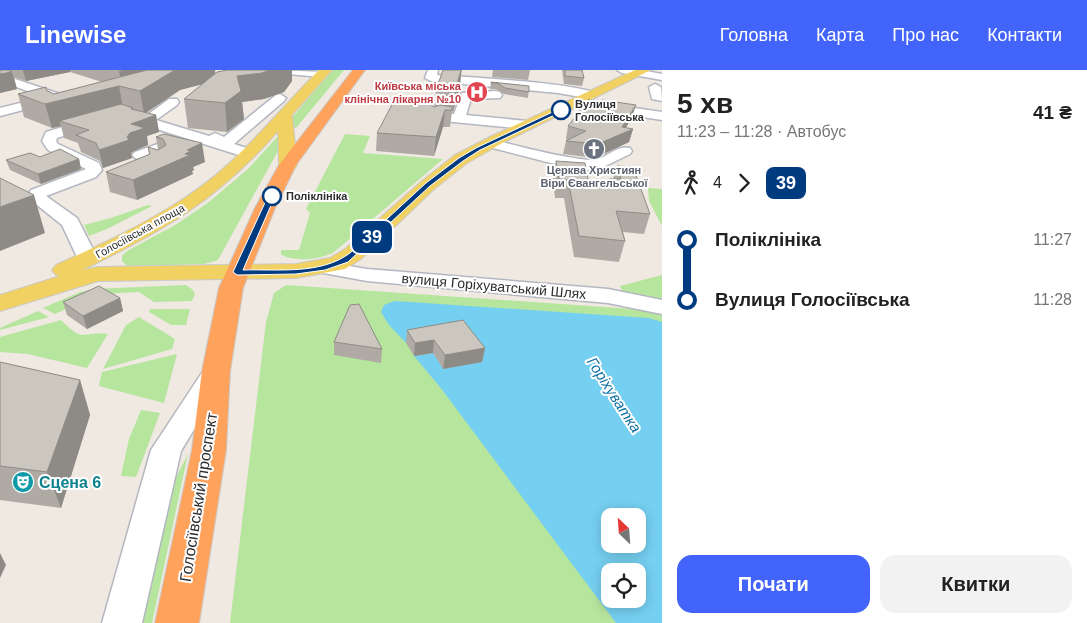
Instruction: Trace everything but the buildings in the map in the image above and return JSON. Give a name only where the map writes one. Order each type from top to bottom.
[{"type":"highway","name":"Голосіївський проспект","points":[[177,623],[209,450],[216,371],[231,288],[265,208],[288,165],[359,70]]},
{"type":"main road","points":[[288,165],[285,115],[324,72]]},
{"type":"main road","name":"Голосіївська площа","points":[[0,302],[78,278],[98,274],[296,272],[325,268],[348,259],[442,173],[461,159],[490,143],[642,72]]},
{"type":"main road","name":"Голосіївська площа","points":[[0,302],[116,245],[185,207],[230,172],[285,115]]},
{"type":"main road","points":[[116,245],[106,252],[105,260],[116,268],[136,273]]},
{"type":"street","points":[[275,70],[324,72]]},
{"type":"street","points":[[433,70],[431,78],[539,87],[559,84],[592,95]]},
{"type":"street","points":[[622,70],[642,72],[660,87]]},
{"type":"street","points":[[0,77],[56,97],[0,112]]},
{"type":"street","points":[[39,90],[57,86]]},
{"type":"street","points":[[459,118],[466,96],[522,96],[539,87]]},
{"type":"street","points":[[162,156],[169,144],[186,152],[217,144],[280,98]]},
{"type":"street","points":[[173,102],[138,119],[248,153]]},
{"type":"street","points":[[576,103],[662,116]]},
{"type":"street","points":[[171,129],[184,116]]},
{"type":"street","points":[[433,118],[433,116],[459,118],[527,126]]},
{"type":"street","points":[[88,259],[70,222],[36,197],[36,194],[90,174],[94,170],[92,166],[53,147],[49,141],[51,135],[108,118]]},
{"type":"street","points":[[199,130],[208,133],[220,141],[217,144]]},
{"type":"street","points":[[490,143],[550,158],[593,173],[625,151]]},
{"type":"street","name":"вулиця Горіхуватський Шлях","points":[[325,268],[347,278],[367,275],[608,296],[662,307]]},
{"type":"street","name":"Голосіївський проспект","points":[[122,623],[166,450],[216,371]]},
{"type":"green space","points":[[332,70],[344,70],[296,128],[293,127],[291,119]]},
{"type":"green space","points":[[345,134],[370,136],[363,153],[443,159],[333,253],[307,259],[294,259],[281,255],[281,250],[299,250],[310,213],[306,209]]},
{"type":"green space","points":[[278,136],[279,149],[218,260],[204,264],[135,266],[126,265],[122,261],[122,256],[127,251],[177,224],[209,202],[249,168]]},
{"type":"green space","points":[[648,188],[662,189],[662,226],[649,201]]},
{"type":"green space","points":[[148,205],[152,206],[89,236],[84,225],[111,218]]},
{"type":"green space","points":[[662,275],[662,301],[623,294],[620,286]]},
{"type":"green space","points":[[186,285],[195,294],[192,301],[154,302],[139,292],[99,294],[55,314],[43,308],[80,292],[94,289]]},
{"type":"green space","points":[[286,285],[662,311],[662,623],[230,623],[266,322],[274,293]]},
{"type":"green space","points":[[150,309],[190,309],[186,325],[171,325],[149,312]]},
{"type":"green space","points":[[38,311],[49,317],[0,330],[0,328]]},
{"type":"green space","points":[[139,317],[175,339],[172,349],[103,369],[126,325]]},
{"type":"green space","points":[[61,320],[79,334],[108,334],[87,368],[28,354],[0,352],[0,337]]},
{"type":"green space","points":[[177,354],[164,403],[99,386],[102,372]]},
{"type":"green space","points":[[141,410],[160,413],[136,477],[121,476],[129,439]]},
{"type":"green space","points":[[188,454],[152,623],[140,623],[172,485]]},
{"type":"water","name":"Горіхуватка","points":[[395,301],[649,318],[662,322],[662,623],[616,623],[605,608],[646,608],[646,563],[601,563],[601,603],[440,387],[414,356],[433,353],[461,333],[406,343],[389,325],[381,312],[384,305]]},
{"type":"bus line","name":"39","points":[[272,196],[237,272],[296,272],[325,268],[337,264],[353,254],[428,185],[461,159],[561,110]]},
{"type":"place","name":"Київська міська клінічна лікарня №10","points":[[477,92]]},
{"type":"place","name":"Вулиця Голосіївська","points":[[561,110]]},
{"type":"place","name":"Церква Християн Віри Євангельської","points":[[594,149]]},
{"type":"place","name":"Поліклініка","points":[[272,196]]},
{"type":"place","name":"Сцена 6","points":[[23,482]]}]
